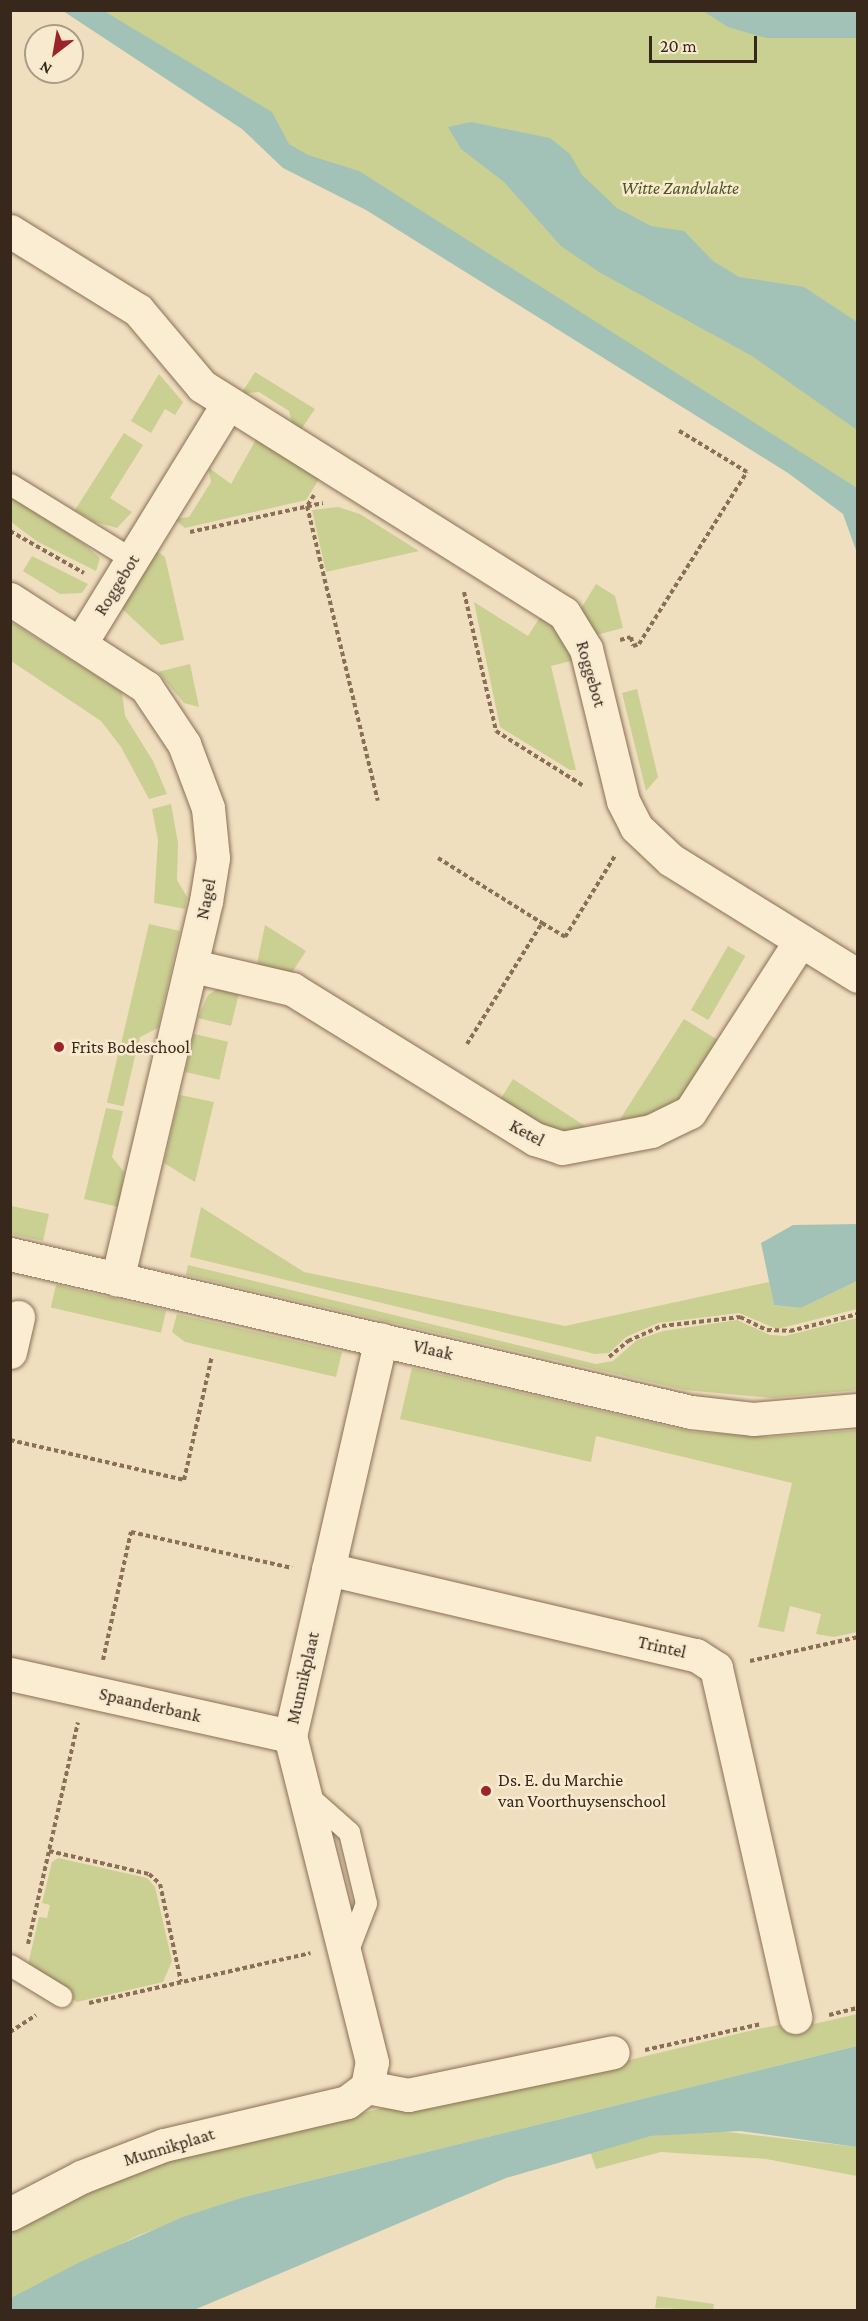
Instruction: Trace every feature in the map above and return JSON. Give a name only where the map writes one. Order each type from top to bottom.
[{"type":"street","name":"Roggebot","points":[[10,231],[138,310],[202,386],[558,608],[574,624],[586,649],[623,801],[641,833],[671,860],[858,976]]},
{"type":"street","name":"Roggebot","points":[[80,644],[228,403]]},
{"type":"street","name":"Nagel","points":[[10,599],[152,693],[184,744],[198,774],[208,808],[213,858],[193,966],[117,1280]]},
{"type":"street","name":"Ketel","points":[[193,966],[292,989],[535,1139],[562,1148],[651,1131],[690,1112],[800,941]]},
{"type":"street","name":"Vlaak","points":[[10,1254],[691,1412],[753,1419],[858,1410]]},
{"type":"street","points":[[10,1352],[18,1317]]},
{"type":"street","name":"Munnikplaat","points":[[10,2214],[81,2177],[164,2145],[347,2102],[367,2087],[372,2062],[290,1736],[313,1569],[381,1339]]},
{"type":"street","name":"Trintel","points":[[313,1569],[696,1655],[716,1668]]},
{"type":"street","points":[[716,1668],[795,2017]]},
{"type":"street","name":"Spaanderbank","points":[[10,1674],[290,1736]]},
{"type":"street","points":[[367,2087],[408,2095],[613,2052]]},
{"type":"lane","points":[[10,484],[132,559]]},
{"type":"lane","points":[[16,1969],[70,2001]]},
{"type":"path","points":[[586,649],[631,637],[633,646],[639,644],[747,472],[678,430]]},
{"type":"path","points":[[332,466],[307,506],[378,801]]},
{"type":"path","points":[[182,534],[333,502]]},
{"type":"path","points":[[10,531],[113,590]]},
{"type":"path","points":[[461,580],[496,731],[592,791]]},
{"type":"path","points":[[438,858],[565,937],[618,850],[641,833]]},
{"type":"path","points":[[467,1044],[542,922]]},
{"type":"path","points":[[601,1360],[628,1341],[662,1326],[741,1317],[767,1330],[789,1332],[858,1314]]},
{"type":"path","points":[[10,1440],[184,1480],[212,1356]]},
{"type":"path","points":[[10,2032],[45,2009],[16,1969],[132,1532],[313,1569]]},
{"type":"path","points":[[716,1668],[858,1637]]},
{"type":"path","points":[[49,1851],[149,1874],[160,1884],[181,1982]]},
{"type":"path","points":[[70,2001],[344,1950]]},
{"type":"path","points":[[613,2052],[644,2050],[816,2012],[822,2016],[858,2008]]},
{"type":"green space","name":"Witte Zandvlakte","points":[[79,11],[857,11],[857,508]]},
{"type":"green space","points":[[255,372],[315,409],[300,431],[293,426],[289,411],[259,392],[241,394]]},
{"type":"green space","points":[[159,374],[183,402],[175,415],[165,409],[151,433],[131,421]]},
{"type":"green space","points":[[124,433],[143,445],[110,498],[132,512],[117,528],[95,522],[75,510]]},
{"type":"green space","points":[[258,436],[321,476],[306,500],[185,528],[174,519],[189,517],[211,482],[208,467],[231,484]]},
{"type":"green space","points":[[11,497],[83,543],[100,558],[96,571],[38,542],[11,522]]},
{"type":"green space","points":[[338,507],[360,514],[419,551],[326,572],[312,510]]},
{"type":"green space","points":[[155,550],[165,557],[184,640],[161,645],[120,607]]},
{"type":"green space","points":[[32,556],[88,584],[82,593],[60,594],[23,571]]},
{"type":"green space","points":[[596,584],[615,596],[623,628],[596,635],[580,610]]},
{"type":"green space","points":[[474,602],[528,636],[542,614],[552,621],[575,660],[551,666],[576,770],[570,770],[500,727]]},
{"type":"green space","points":[[11,622],[122,692],[125,716],[153,761],[167,794],[149,799],[121,747],[101,721],[11,661]]},
{"type":"green space","points":[[190,664],[199,707],[184,703],[158,672]]},
{"type":"green space","points":[[637,689],[658,777],[646,791],[622,693]]},
{"type":"green space","points":[[171,804],[178,843],[177,880],[187,897],[185,909],[154,903],[158,840],[152,809]]},
{"type":"green space","points":[[149,924],[180,931],[158,1028],[140,1037],[138,1048],[121,1044]]},
{"type":"green space","points":[[265,925],[306,951],[291,974],[257,964]]},
{"type":"green space","points":[[728,946],[745,956],[708,1020],[691,1010]]},
{"type":"green space","points":[[219,988],[240,989],[231,1026],[198,1018],[208,995]]},
{"type":"green space","points":[[684,1019],[721,1042],[687,1096],[665,1110],[617,1124]]},
{"type":"green space","points":[[194,1034],[228,1042],[219,1080],[185,1072]]},
{"type":"green space","points":[[119,1050],[136,1054],[123,1106],[107,1103]]},
{"type":"green space","points":[[513,1079],[591,1130],[572,1134],[541,1125],[500,1100]]},
{"type":"green space","points":[[180,1095],[214,1102],[195,1182],[164,1163]]},
{"type":"green space","points":[[106,1108],[123,1111],[112,1157],[124,1172],[119,1207],[84,1199]]},
{"type":"green space","points":[[11,1206],[49,1214],[43,1241],[11,1234]]},
{"type":"green space","points":[[201,1207],[304,1272],[565,1326],[769,1282],[774,1305],[801,1308],[857,1281],[857,1309],[777,1329],[739,1313],[658,1323],[626,1337],[609,1353],[595,1354],[190,1257]]},
{"type":"green space","points":[[188,1265],[596,1364],[613,1361],[637,1340],[663,1331],[737,1320],[770,1335],[785,1336],[857,1318],[857,1390],[773,1398],[685,1390],[186,1275]]},
{"type":"green space","points":[[56,1285],[166,1310],[161,1333],[51,1307]]},
{"type":"green space","points":[[177,1314],[342,1352],[336,1377],[185,1342],[172,1332]]},
{"type":"green space","points":[[412,1368],[693,1432],[770,1437],[857,1430],[857,1632],[834,1637],[816,1634],[821,1614],[790,1606],[784,1632],[758,1627],[792,1483],[596,1436],[591,1462],[400,1419]]},
{"type":"green space","points":[[58,1858],[147,1878],[155,1887],[172,1961],[163,1982],[77,2002],[27,1969],[39,1917],[47,1918],[50,1905],[42,1903],[52,1862]]},
{"type":"green space","points":[[857,2014],[857,2046],[244,2197],[139,2235],[11,2299],[11,2232],[89,2192],[169,2161],[391,2106],[423,2110],[749,2031],[811,2018],[814,2024]]},
{"type":"green space","points":[[709,2130],[857,2147],[857,2176],[766,2159],[661,2152],[596,2169],[590,2151],[651,2136]]},
{"type":"green space","points":[[657,2296],[714,2304],[713,2310],[655,2308]]},
{"type":"water","points":[[63,11],[104,11],[272,112],[289,144],[308,155],[359,171],[857,488],[857,553],[843,514],[788,473],[366,210],[283,168],[242,129]]},
{"type":"water","points":[[703,11],[857,11],[857,38],[766,38],[728,27]]},
{"type":"water","points":[[471,122],[550,138],[570,154],[582,175],[617,208],[651,226],[684,231],[713,261],[739,277],[804,287],[857,322],[857,430],[752,356],[599,272],[561,246],[504,182],[461,149],[448,127]]},
{"type":"water","points":[[857,1224],[857,1281],[801,1308],[774,1305],[761,1243],[793,1225]]},
{"type":"water","points":[[857,2046],[857,2147],[740,2131],[651,2136],[506,2178],[194,2310],[11,2310],[11,2298],[80,2262],[183,2217],[244,2197]]},
{"type":"place","name":"Frits Bodeschool","points":[[59,1047]]},
{"type":"place","name":"Ds. E. du Marchie van Voorthuysenschool","points":[[486,1791]]}]
